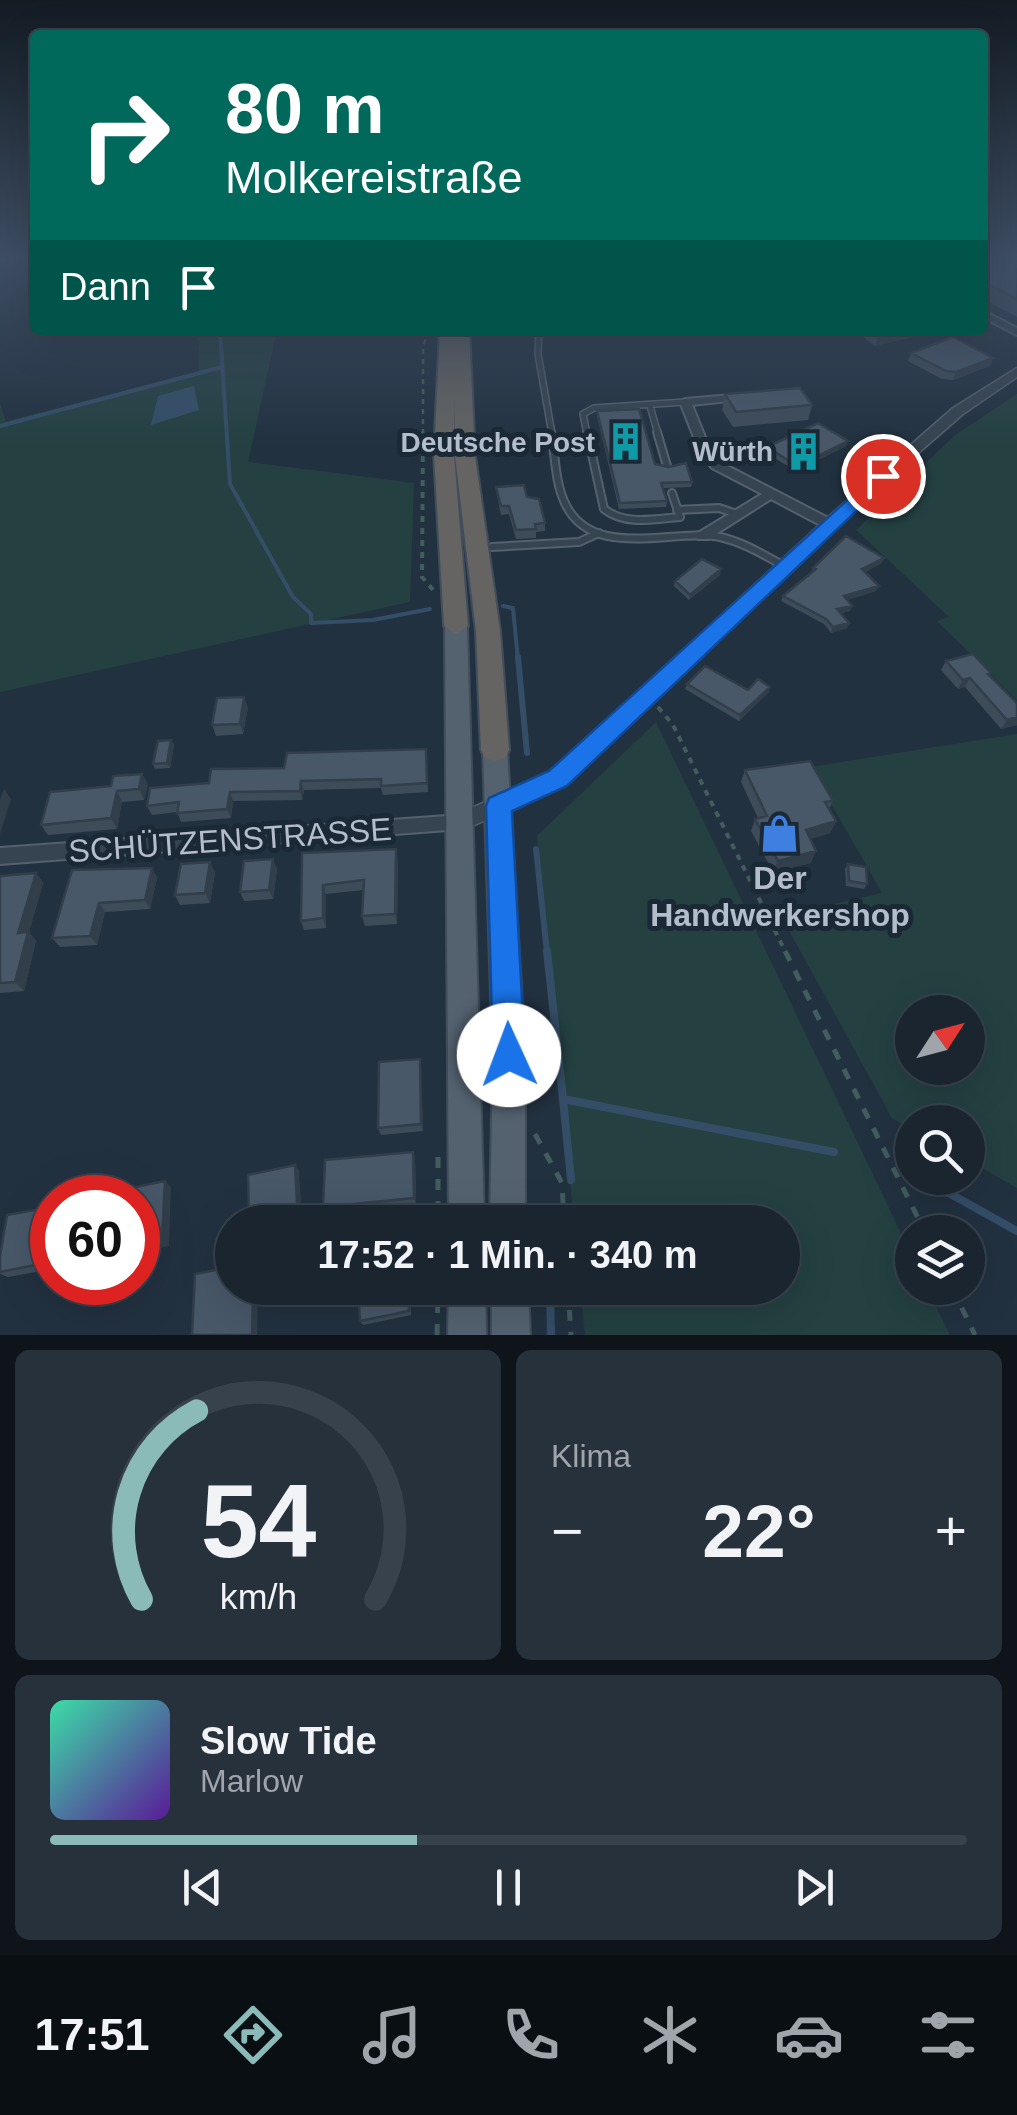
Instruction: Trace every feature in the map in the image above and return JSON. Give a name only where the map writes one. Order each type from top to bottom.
[{"type":"highway","points":[[448,335],[443,380],[444,456],[456,626]]},
{"type":"highway","points":[[461,335],[465,456],[488,631],[496,750]]},
{"type":"main road","points":[[456,626],[466,1205]]},
{"type":"main road","points":[[496,750],[509,1055],[508,1205]]},
{"type":"main road","points":[[467,1305],[467,1335]]},
{"type":"main road","points":[[510,1305],[511,1335]]},
{"type":"street","points":[[461,822],[558,778],[830,524],[958,411],[1017,372]]},
{"type":"street","points":[[756,396],[685,402],[707,455],[716,466],[830,524]]},
{"type":"street","points":[[704,536],[768,494]]},
{"type":"street","name":"SCHÜTZENSTRASSE","points":[[0,856],[461,822]]},
{"type":"lane","points":[[539,335],[538,354],[563,500],[570,515],[599,533],[623,540],[722,538],[786,568]]},
{"type":"lane","points":[[672,493],[680,517],[621,520],[604,509],[583,414],[594,408],[685,402]]},
{"type":"lane","points":[[650,406],[668,466]]},
{"type":"lane","points":[[677,510],[719,508],[737,514]]},
{"type":"lane","points":[[492,546],[579,542],[599,533]]},
{"type":"path","points":[[645,698],[673,725],[916,1215]]},
{"type":"path","points":[[534,1132],[562,1183],[563,1205]]},
{"type":"path","points":[[438,1305],[438,1335]]},
{"type":"path","points":[[569,1305],[571,1335]]},
{"type":"path","points":[[961,1305],[976,1335]]},
{"type":"green space","points":[[198,335],[276,335],[248,462],[414,483],[410,602],[0,692],[0,404],[6,421],[199,372]]},
{"type":"green space","points":[[1017,394],[1017,700],[937,621],[949,617],[856,530],[954,436]]},
{"type":"green space","points":[[656,722],[895,1221],[895,1305],[935,1305],[950,1335],[585,1335],[582,1305],[800,1305],[800,1205],[572,1205],[537,836]]},
{"type":"green space","points":[[1017,734],[1017,1188],[985,1170],[985,1105],[895,1105],[895,1120],[892,1118],[781,916],[882,893],[810,767]]},
{"type":"water","points":[[194,386],[199,410],[151,425],[158,396]]},
{"type":"building","points":[[953,337],[993,358],[956,372],[911,353]]},
{"type":"building","points":[[800,388],[812,405],[736,412],[725,394]]},
{"type":"building","name":"Deutsche Post","points":[[639,409],[655,464],[669,467],[686,463],[692,482],[661,483],[667,501],[620,503],[597,411]]},
{"type":"building","name":"Würth","points":[[818,423],[848,441],[797,466],[767,447]]},
{"type":"building","points":[[524,485],[527,497],[539,499],[545,523],[535,524],[536,529],[516,530],[509,506],[501,506],[496,487]]},
{"type":"building","points":[[846,536],[884,558],[862,569],[879,586],[844,596],[852,606],[837,609],[849,623],[833,627],[826,619],[783,596],[816,569],[813,568]]},
{"type":"building","points":[[702,559],[721,569],[690,595],[675,581]]},
{"type":"building","points":[[973,654],[1017,703],[1017,717],[1007,720],[970,678],[963,680],[946,661]]},
{"type":"building","points":[[705,666],[748,690],[758,679],[770,687],[740,715],[687,684]]},
{"type":"building","points":[[244,697],[240,724],[212,725],[217,698]]},
{"type":"building","points":[[171,740],[167,763],[153,764],[158,741]]},
{"type":"building","points":[[426,749],[427,783],[381,786],[381,779],[301,781],[300,791],[230,792],[227,809],[177,813],[179,802],[147,806],[150,788],[209,783],[211,769],[284,768],[287,753]]},
{"type":"building","points":[[810,761],[833,801],[825,802],[836,821],[806,830],[816,851],[778,861],[755,819],[767,816],[745,770]]},
{"type":"building","points":[[142,774],[139,789],[117,791],[111,818],[41,825],[50,792],[111,786],[113,776]]},
{"type":"building","points":[[396,849],[395,914],[362,916],[364,880],[323,885],[323,918],[301,921],[302,853]]},
{"type":"building","points":[[273,859],[269,890],[240,892],[244,861]]},
{"type":"building","points":[[210,862],[205,893],[175,895],[181,864]]},
{"type":"building","points":[[848,864],[866,867],[867,884],[849,881]]},
{"type":"building","points":[[152,868],[145,900],[99,903],[90,936],[52,938],[72,870]]},
{"type":"building","points":[[36,873],[18,933],[28,932],[15,982],[0,983],[0,876]]},
{"type":"building","points":[[420,1059],[421,1124],[378,1128],[379,1062]]},
{"type":"building","points":[[413,1152],[414,1198],[323,1205],[325,1160]]},
{"type":"building","points":[[295,1165],[297,1205],[249,1205],[248,1175]]},
{"type":"building","points":[[165,1181],[160,1241],[160,1182]]},
{"type":"building","points":[[30,1211],[30,1266],[0,1272],[0,1256],[7,1215]]},
{"type":"building","points":[[215,1270],[215,1305],[253,1305],[252,1335],[192,1335],[195,1274]]},
{"type":"building","points":[[359,1305],[408,1305],[409,1311],[360,1321]]},
{"type":"waterway","points":[[220,335],[230,484],[293,597],[311,614],[311,623],[373,620],[430,609]]},
{"type":"waterway","points":[[0,426],[222,367]]},
{"type":"waterway","points":[[503,606],[513,608],[518,660]]},
{"type":"waterway","points":[[518,657],[527,753]]},
{"type":"waterway","points":[[536,849],[547,953]]},
{"type":"waterway","points":[[547,951],[563,1099]]},
{"type":"waterway","points":[[563,1099],[834,1152]]},
{"type":"waterway","points":[[563,1099],[571,1180]]},
{"type":"waterway","points":[[952,1195],[1017,1231]]},
{"type":"waterway","points":[[550,1305],[551,1335]]},
{"type":"place","name":"Deutsche Post","points":[[625,442]]},
{"type":"place","name":"Würth","points":[[803,451]]},
{"type":"place","name":"Der Handwerkershop","points":[[780,833]]},
{"type":"route","points":[[509,1055],[498,806],[558,778],[883,476]]}]
